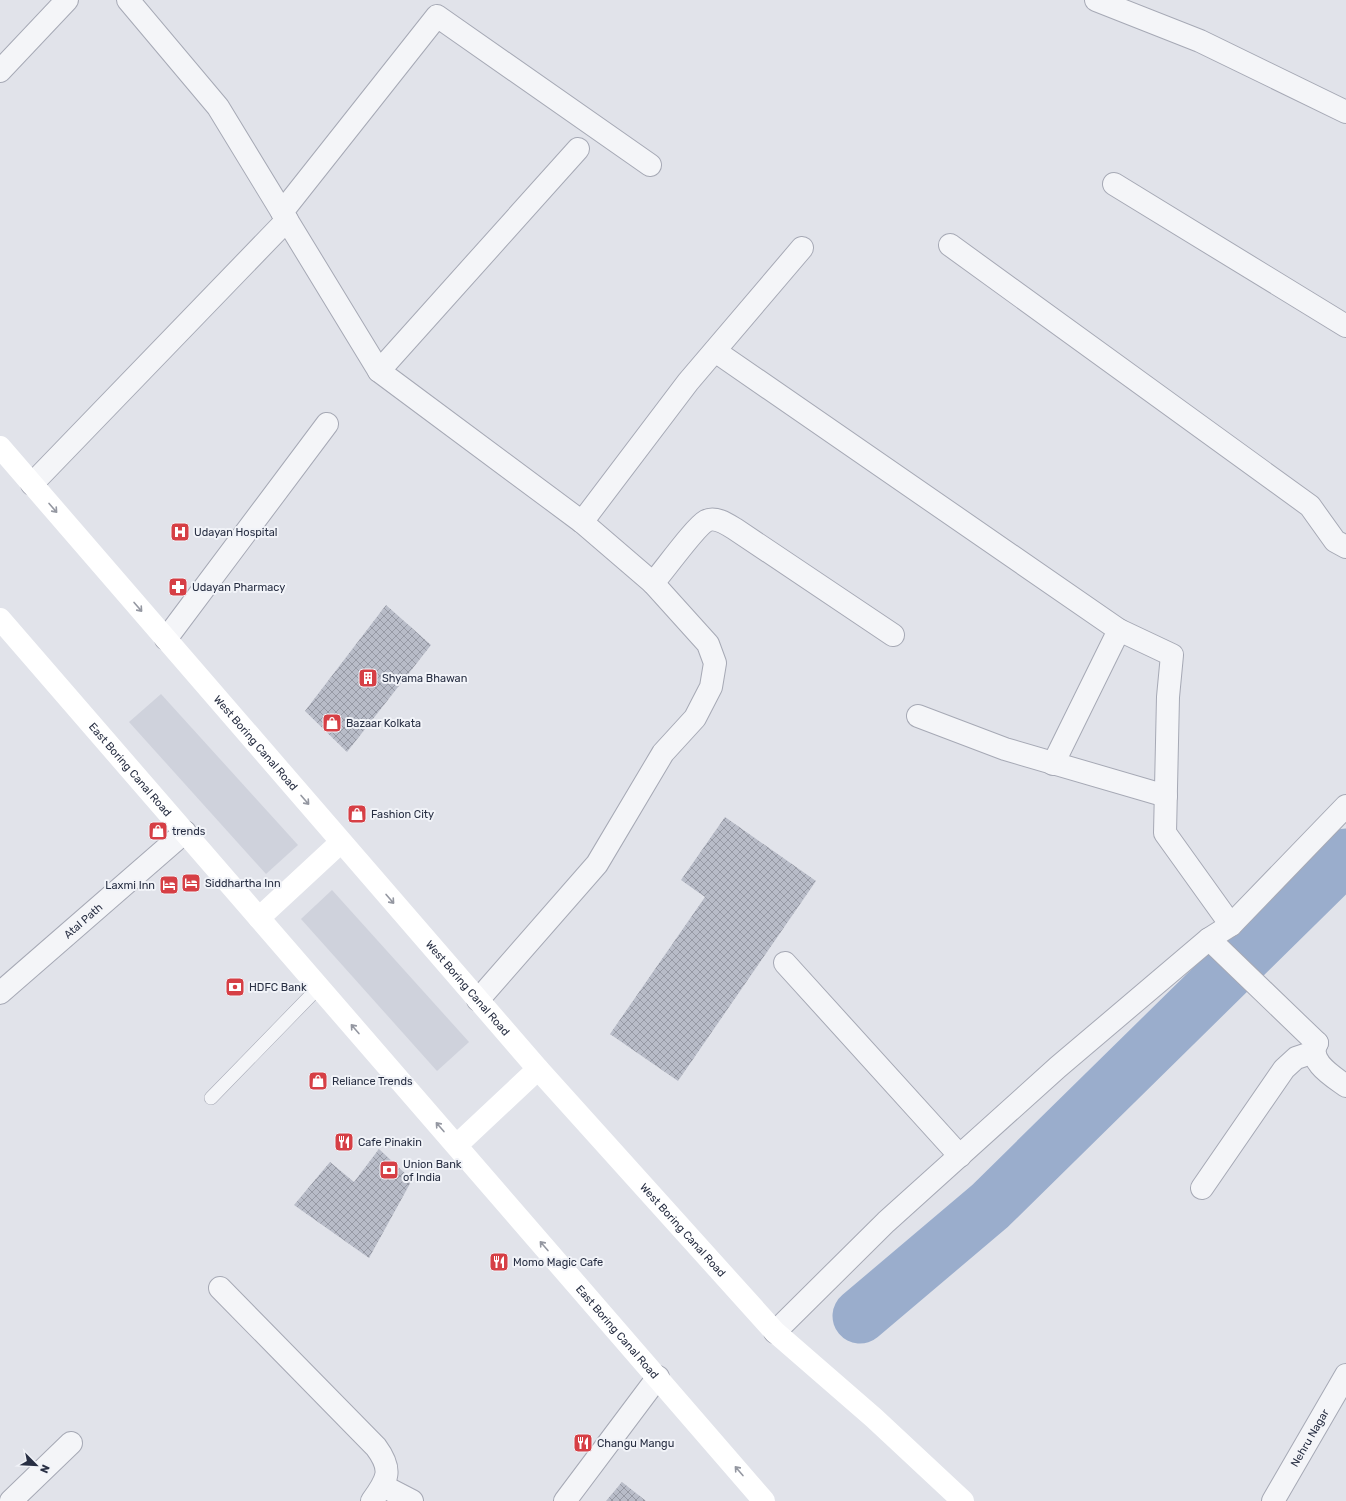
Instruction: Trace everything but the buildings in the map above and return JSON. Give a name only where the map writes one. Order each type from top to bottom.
[{"type":"main road","name":"West Boring Canal Road","points":[[0,447],[538,1069],[774,1332],[874,1418],[963,1501]]},
{"type":"main road","name":"East Boring Canal Road","points":[[0,619],[764,1501]]},
{"type":"main road","points":[[259,918],[341,842]]},
{"type":"main road","points":[[457,1146],[538,1069]]},
{"type":"street","points":[[0,71],[67,0]]},
{"type":"street","points":[[128,0],[218,107],[379,371],[582,522],[653,584],[708,644],[715,663],[710,687],[695,718],[663,753],[597,864],[478,1000]]},
{"type":"street","points":[[1096,0],[1200,41],[1346,112]]},
{"type":"street","points":[[32,484],[284,216],[434,8],[650,166]]},
{"type":"street","points":[[379,371],[578,149]]},
{"type":"street","points":[[1114,184],[1346,326]]},
{"type":"street","points":[[950,245],[1310,506],[1335,541],[1346,547]]},
{"type":"street","points":[[582,522],[688,382],[802,248]]},
{"type":"street","points":[[715,350],[1119,630],[1172,655],[1168,697],[1164,833],[1231,925]]},
{"type":"street","points":[[166,639],[327,424]]},
{"type":"street","points":[[653,584],[697,529],[706,521],[714,519],[735,528],[893,634]]},
{"type":"street","points":[[1053,764],[1119,630]]},
{"type":"street","points":[[918,716],[967,736],[1053,764],[1166,796]]},
{"type":"street","points":[[774,1332],[886,1222],[1058,1067],[1209,939],[1231,925],[1346,806]]},
{"type":"street","name":"Atal Path","points":[[0,993],[185,832]]},
{"type":"street","points":[[1209,939],[1230,961],[1258,985],[1315,1047],[1325,1070],[1346,1086]]},
{"type":"street","points":[[785,963],[960,1156]]},
{"type":"street","points":[[1202,1188],[1284,1069],[1296,1058],[1315,1047]]},
{"type":"street","points":[[220,1288],[376,1447],[385,1458],[388,1472],[378,1493],[412,1501]]},
{"type":"street","name":"Nehru Nagar","points":[[1273,1501],[1346,1375]]},
{"type":"street","points":[[565,1501],[658,1378]]},
{"type":"street","points":[[11,1501],[71,1442]]},
{"type":"lane","points":[[211,1098],[319,988]]},
{"type":"shaded area","points":[[161,694],[298,845],[266,874],[129,722]]},
{"type":"shaded area","points":[[332,890],[469,1042],[437,1071],[301,919]]},
{"type":"waterway","points":[[860,1316],[990,1206],[1346,856]]},
{"type":"place","name":"Udayan Hospital","points":[[180,532]]},
{"type":"place","name":"Udayan Pharmacy","points":[[178,587]]},
{"type":"place","name":"Shyama Bhawan","points":[[368,678]]},
{"type":"place","name":"Bazaar Kolkata","points":[[332,723]]},
{"type":"place","name":"Fashion City","points":[[357,814]]},
{"type":"place","name":"trends","points":[[158,831]]},
{"type":"place","name":"Siddhartha Inn","points":[[191,883]]},
{"type":"place","name":"Laxmi Inn","points":[[169,885]]},
{"type":"place","name":"HDFC Bank","points":[[235,987]]},
{"type":"place","name":"Reliance Trends","points":[[318,1081]]},
{"type":"place","name":"Cafe Pinakin","points":[[344,1142]]},
{"type":"place","name":"Union Bank of India","points":[[389,1170]]},
{"type":"place","name":"Momo Magic Cafe","points":[[499,1262]]},
{"type":"place","name":"Changu Mangu","points":[[583,1443]]}]
